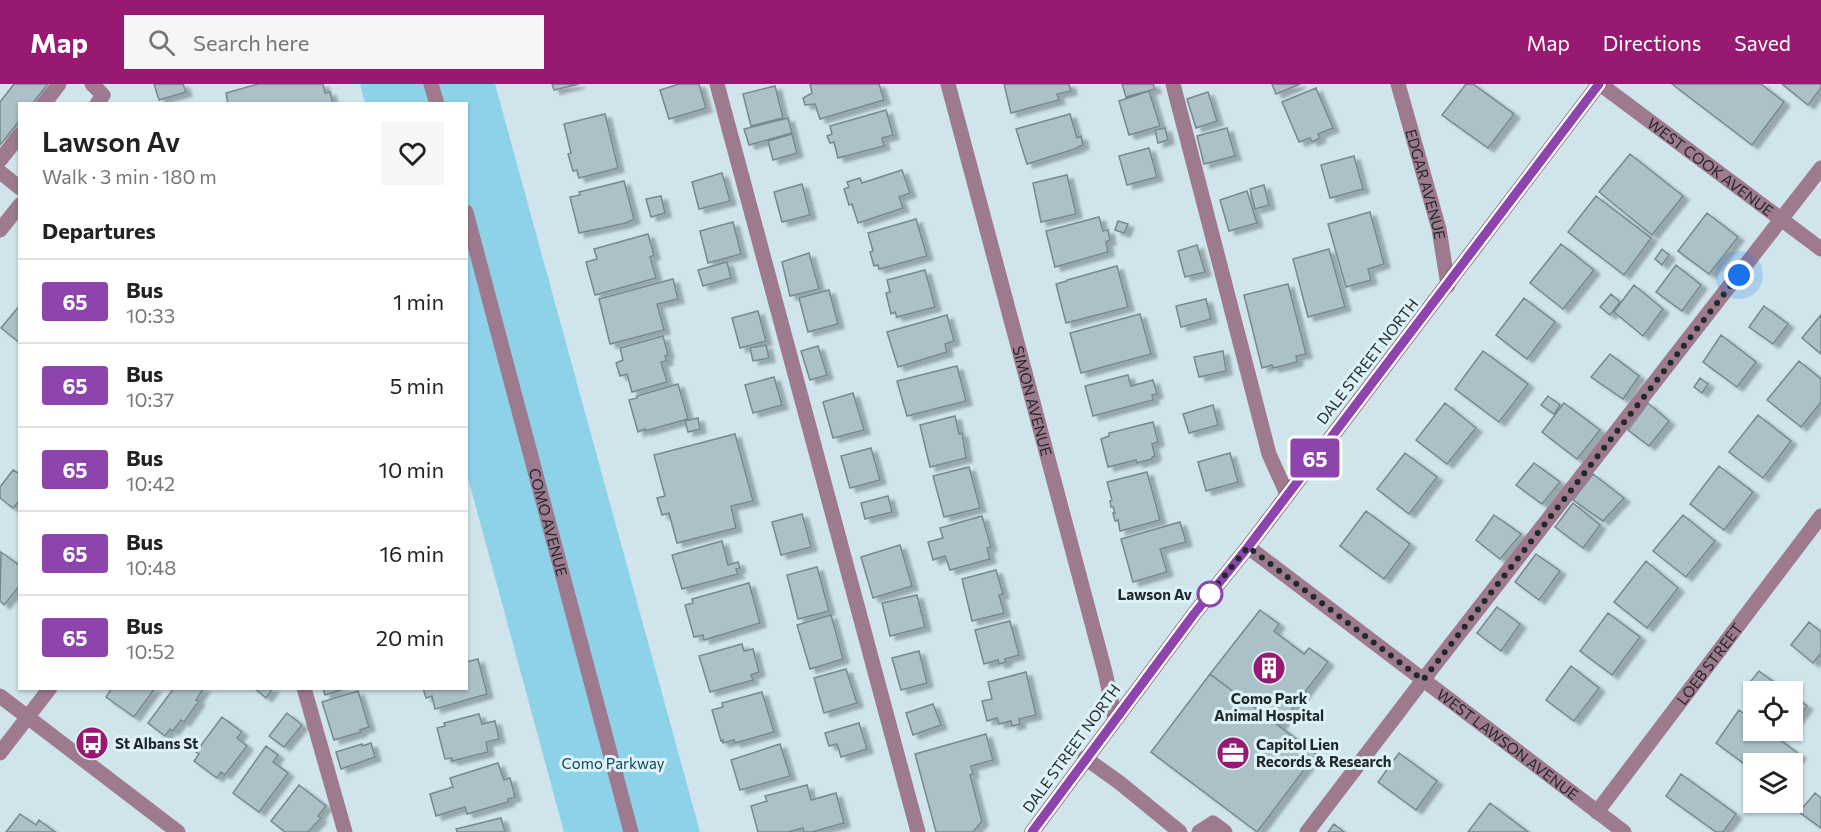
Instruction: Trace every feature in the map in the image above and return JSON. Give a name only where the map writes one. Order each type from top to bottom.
[{"type":"main road","name":"DALE STREET NORTH","points":[[1032,832],[1115,718],[1600,84]]},
{"type":"street","points":[[46,102],[59,84]]},
{"type":"street","points":[[92,84],[103,95],[98,102]]},
{"type":"street","points":[[431,84],[436,102]]},
{"type":"street","points":[[717,84],[918,832]]},
{"type":"street","name":"SIMON AVENUE","points":[[948,84],[1105,672],[1115,718]]},
{"type":"street","points":[[1173,84],[1269,454],[1287,494]]},
{"type":"street","name":"EDGAR AVENUE","points":[[1398,84],[1439,229],[1448,285]]},
{"type":"street","name":"WEST COOK AVENUE","points":[[1600,84],[1821,249]]},
{"type":"street","points":[[0,159],[18,137]]},
{"type":"street","points":[[1307,832],[1821,168]]},
{"type":"street","points":[[0,172],[18,186]]},
{"type":"street","points":[[0,230],[18,208]]},
{"type":"street","name":"COMO AVENUE","points":[[468,220],[631,832]]},
{"type":"street","name":"LOEB STREET","points":[[1597,812],[1821,516]]},
{"type":"street","name":"WEST LAWSON AVENUE","points":[[1248,547],[1624,832]]},
{"type":"street","points":[[0,753],[48,690]]},
{"type":"street","points":[[305,690],[345,832]]},
{"type":"street","points":[[0,696],[178,832]]},
{"type":"street","points":[[1085,758],[1180,832]]},
{"type":"street","points":[[1199,832],[1213,823],[1225,832]]},
{"type":"green space","name":"Como Parkway","points":[[360,84],[495,84],[700,832],[564,832],[468,478],[468,102],[365,102]]},
{"type":"building","points":[[14,84],[48,84],[34,102],[18,102],[18,122],[0,145],[0,102]]},
{"type":"building","points":[[154,84],[183,84],[186,92],[159,100]]},
{"type":"building","points":[[258,84],[323,84],[325,93],[330,92],[332,102],[228,102],[226,93]]},
{"type":"building","points":[[552,84],[579,84],[554,90]]},
{"type":"building","points":[[679,84],[699,84],[706,108],[669,119],[660,90]]},
{"type":"building","points":[[810,84],[879,84],[884,100],[820,119],[815,104],[805,105],[803,98],[812,93]]},
{"type":"building","points":[[1004,84],[1069,84],[1071,91],[1057,94],[1059,100],[1011,113]]},
{"type":"building","points":[[1122,84],[1153,84],[1155,89],[1126,97]]},
{"type":"building","points":[[1272,84],[1300,84],[1276,94]]},
{"type":"building","points":[[1466,84],[1473,84],[1514,114],[1488,148],[1442,115]]},
{"type":"building","points":[[1672,84],[1761,84],[1784,102],[1752,145]]},
{"type":"building","points":[[1782,84],[1821,84],[1821,88],[1808,105]]},
{"type":"building","points":[[775,86],[783,118],[751,126],[743,94]]},
{"type":"building","points":[[1316,88],[1333,128],[1318,134],[1320,138],[1312,142],[1310,138],[1299,142],[1282,102]]},
{"type":"building","points":[[1149,91],[1160,126],[1129,135],[1119,101]]},
{"type":"building","points":[[1208,92],[1217,121],[1196,128],[1187,99]]},
{"type":"building","points":[[886,110],[893,135],[882,138],[884,146],[838,158],[834,142],[830,143],[827,136],[832,134],[830,126]]},
{"type":"building","points":[[605,114],[618,168],[579,178],[577,170],[573,171],[568,154],[571,153],[564,124]]},
{"type":"building","points":[[1070,114],[1077,138],[1081,136],[1083,145],[1027,164],[1016,129]]},
{"type":"building","points":[[788,118],[792,133],[749,145],[744,129]]},
{"type":"building","points":[[1165,128],[1168,140],[1158,143],[1155,130]]},
{"type":"building","points":[[1227,128],[1235,156],[1204,164],[1197,136]]},
{"type":"building","points":[[792,134],[797,153],[773,160],[768,141]]},
{"type":"building","points":[[1149,148],[1157,177],[1127,185],[1119,156]]},
{"type":"building","points":[[1630,154],[1683,196],[1652,235],[1599,192]]},
{"type":"building","points":[[1354,156],[1363,189],[1330,198],[1321,165]]},
{"type":"building","points":[[902,170],[910,193],[899,197],[903,208],[858,223],[844,189],[849,187],[847,182],[860,178],[862,183]]},
{"type":"building","points":[[722,173],[730,201],[699,209],[692,182]]},
{"type":"building","points":[[1067,175],[1076,214],[1041,222],[1033,183]]},
{"type":"building","points":[[624,181],[634,219],[626,223],[579,233],[570,197],[580,195],[579,192]]},
{"type":"building","points":[[802,184],[810,215],[782,222],[774,192]]},
{"type":"building","points":[[1264,185],[1269,205],[1255,209],[1250,189]]},
{"type":"building","points":[[1247,191],[1257,223],[1229,231],[1220,200]]},
{"type":"building","points":[[661,196],[665,213],[651,217],[646,199]]},
{"type":"building","points":[[1596,196],[1651,238],[1624,275],[1568,232]]},
{"type":"building","points":[[1370,212],[1384,264],[1368,269],[1371,280],[1346,287],[1328,224]]},
{"type":"building","points":[[1707,213],[1738,237],[1709,274],[1678,251]]},
{"type":"building","points":[[1099,217],[1103,231],[1108,230],[1110,240],[1106,242],[1108,252],[1055,267],[1046,231]]},
{"type":"building","points":[[916,219],[927,256],[879,269],[878,265],[874,266],[868,233]]},
{"type":"building","points":[[1118,221],[1128,224],[1124,233],[1115,230]]},
{"type":"building","points":[[733,222],[741,254],[708,263],[700,231]]},
{"type":"building","points":[[648,234],[654,255],[650,257],[656,278],[595,295],[586,262],[597,259],[594,249]]},
{"type":"building","points":[[1561,244],[1594,270],[1563,309],[1530,283]]},
{"type":"building","points":[[1197,245],[1205,272],[1185,277],[1178,251]]},
{"type":"building","points":[[1329,249],[1345,307],[1308,317],[1293,259]]},
{"type":"building","points":[[1662,249],[1669,255],[1662,265],[1655,259]]},
{"type":"building","points":[[809,253],[819,289],[790,296],[782,262]]},
{"type":"building","points":[[727,262],[731,278],[703,286],[698,270]]},
{"type":"building","points":[[1676,265],[1701,285],[1682,311],[1656,292]]},
{"type":"building","points":[[1117,266],[1128,307],[1066,323],[1056,284]]},
{"type":"building","points":[[925,270],[935,307],[897,317],[895,312],[891,314],[886,293],[890,292],[887,280]]},
{"type":"building","points":[[673,279],[678,299],[657,304],[664,330],[610,344],[599,299]]},
{"type":"building","points":[[1288,284],[1306,354],[1296,356],[1297,362],[1273,368],[1272,365],[1262,368],[1244,295]]},
{"type":"building","points":[[1634,285],[1663,309],[1643,336],[1614,312]]},
{"type":"building","points":[[829,290],[838,324],[808,332],[799,298]]},
{"type":"building","points":[[1611,294],[1620,302],[1610,315],[1600,307]]},
{"type":"building","points":[[1524,298],[1555,322],[1527,359],[1496,335]]},
{"type":"building","points":[[1206,299],[1211,319],[1181,327],[1176,306]]},
{"type":"building","points":[[1764,306],[1788,324],[1773,344],[1749,327]]},
{"type":"building","points":[[18,307],[18,341],[1,328]]},
{"type":"building","points":[[758,311],[766,341],[740,348],[732,318]]},
{"type":"building","points":[[1140,314],[1151,354],[1081,373],[1070,333]]},
{"type":"building","points":[[947,315],[954,341],[945,344],[947,352],[898,367],[887,332]]},
{"type":"building","points":[[1821,315],[1821,354],[1802,338]]},
{"type":"building","points":[[1721,335],[1756,362],[1737,387],[1703,362]]},
{"type":"building","points":[[663,336],[668,355],[665,356],[667,361],[661,362],[667,382],[632,392],[627,374],[620,376],[616,363],[623,360],[620,348]]},
{"type":"building","points":[[766,345],[769,358],[753,361],[750,348]]},
{"type":"building","points":[[818,346],[827,375],[810,380],[801,351]]},
{"type":"building","points":[[1223,351],[1226,371],[1199,377],[1194,357]]},
{"type":"building","points":[[1483,351],[1528,384],[1499,422],[1455,389]]},
{"type":"building","points":[[1610,354],[1639,376],[1623,399],[1591,377]]},
{"type":"building","points":[[1799,361],[1821,379],[1821,402],[1801,427],[1767,400]]},
{"type":"building","points":[[957,366],[966,401],[907,416],[897,381]]},
{"type":"building","points":[[1128,375],[1131,386],[1153,380],[1157,394],[1152,395],[1153,400],[1093,416],[1085,386]]},
{"type":"building","points":[[774,377],[782,405],[753,413],[745,385]]},
{"type":"building","points":[[1700,378],[1708,384],[1702,393],[1694,387]]},
{"type":"building","points":[[678,384],[688,419],[638,432],[629,400]]},
{"type":"building","points":[[853,393],[864,430],[833,438],[823,402]]},
{"type":"building","points":[[1548,396],[1560,405],[1554,414],[1541,405]]},
{"type":"building","points":[[1445,403],[1476,428],[1447,464],[1416,440]]},
{"type":"building","points":[[1564,403],[1600,430],[1577,459],[1542,432]]},
{"type":"building","points":[[1648,403],[1669,421],[1649,446],[1628,430]]},
{"type":"building","points":[[1213,405],[1218,425],[1189,433],[1183,414]]},
{"type":"building","points":[[1758,415],[1791,441],[1763,478],[1729,452]]},
{"type":"building","points":[[955,416],[959,434],[962,433],[966,458],[930,467],[920,425]]},
{"type":"building","points":[[698,418],[700,429],[688,432],[685,421]]},
{"type":"building","points":[[1153,422],[1158,442],[1152,444],[1155,456],[1152,459],[1137,463],[1136,460],[1108,467],[1101,439],[1109,436],[1109,433]]},
{"type":"building","points":[[735,434],[753,501],[731,506],[736,528],[677,543],[669,513],[662,515],[657,498],[665,496],[654,455]]},
{"type":"building","points":[[871,448],[880,480],[850,488],[841,456]]},
{"type":"building","points":[[1230,453],[1238,482],[1206,491],[1198,462]]},
{"type":"building","points":[[1405,453],[1437,477],[1409,514],[1377,489]]},
{"type":"building","points":[[1534,463],[1560,482],[1542,504],[1516,485]]},
{"type":"building","points":[[1719,466],[1753,492],[1724,530],[1690,504]]},
{"type":"building","points":[[969,467],[980,508],[944,517],[933,476]]},
{"type":"building","points":[[13,470],[18,473],[18,502],[13,508],[0,498],[0,487]]},
{"type":"building","points":[[1147,472],[1160,520],[1120,531],[1118,520],[1115,521],[1113,513],[1115,513],[1111,507],[1110,501],[1112,500],[1107,482]]},
{"type":"building","points":[[1593,474],[1624,498],[1603,521],[1573,500]]},
{"type":"building","points":[[888,496],[892,512],[865,519],[861,503]]},
{"type":"building","points":[[1573,503],[1600,525],[1583,548],[1555,527]]},
{"type":"building","points":[[1366,511],[1410,544],[1384,579],[1340,546]]},
{"type":"building","points":[[802,514],[811,547],[781,555],[772,522]]},
{"type":"building","points":[[1494,515],[1521,534],[1500,559],[1476,540]]},
{"type":"building","points":[[1683,515],[1715,541],[1686,577],[1653,551]]},
{"type":"building","points":[[982,516],[991,547],[987,548],[990,559],[950,570],[945,556],[933,560],[928,542],[943,538],[940,528]]},
{"type":"building","points":[[1180,522],[1186,542],[1160,549],[1167,572],[1133,582],[1121,539]]},
{"type":"building","points":[[722,541],[728,565],[738,562],[740,568],[736,569],[738,574],[682,589],[672,555]]},
{"type":"building","points":[[900,545],[912,586],[873,598],[861,557]]},
{"type":"building","points":[[1,552],[18,565],[18,588],[4,605],[0,601]]},
{"type":"building","points":[[1536,554],[1560,571],[1539,600],[1515,582]]},
{"type":"building","points":[[1646,561],[1678,588],[1647,628],[1614,602]]},
{"type":"building","points":[[817,567],[829,611],[798,619],[787,575]]},
{"type":"building","points":[[996,570],[1003,594],[999,595],[1004,613],[972,621],[962,579]]},
{"type":"building","points":[[749,583],[760,623],[704,640],[703,635],[694,637],[685,605],[693,603],[692,599]]},
{"type":"building","points":[[917,595],[925,627],[890,636],[882,603]]},
{"type":"building","points":[[1497,607],[1520,624],[1501,651],[1477,633]]},
{"type":"building","name":"Como Park Animal Hospital","points":[[1260,610],[1279,624],[1274,631],[1304,654],[1309,648],[1328,662],[1279,726],[1210,674]]},
{"type":"building","points":[[1608,613],[1640,637],[1612,675],[1580,651]]},
{"type":"building","points":[[831,615],[843,659],[810,669],[797,625]]},
{"type":"building","points":[[1010,621],[1019,655],[1005,659],[1006,662],[999,664],[998,660],[984,664],[975,630]]},
{"type":"building","points":[[1809,622],[1821,632],[1821,653],[1813,663],[1791,645]]},
{"type":"building","points":[[742,644],[744,651],[753,649],[759,672],[751,675],[753,680],[710,692],[699,656]]},
{"type":"building","points":[[919,651],[927,683],[901,690],[892,658]]},
{"type":"building","points":[[478,659],[487,694],[435,709],[432,696],[426,698],[424,690],[468,690],[468,662]]},
{"type":"building","points":[[1571,666],[1599,688],[1574,721],[1546,700]]},
{"type":"building","points":[[846,669],[857,703],[824,713],[814,678]]},
{"type":"building","points":[[1759,671],[1772,681],[1751,681]]},
{"type":"building","points":[[1026,672],[1036,715],[1019,719],[1020,724],[1012,726],[1011,721],[999,724],[997,718],[987,721],[982,701],[992,699],[988,682]]},
{"type":"building","name":"Capitol Lien Records & Research","points":[[1210,674],[1316,754],[1257,832],[1151,752]]},
{"type":"building","points":[[111,690],[154,690],[134,717],[106,697]]},
{"type":"building","points":[[173,690],[203,690],[196,700],[199,701],[184,722],[181,720],[173,731],[170,729],[165,736],[148,723]]},
{"type":"building","points":[[256,690],[272,690],[266,698]]},
{"type":"building","points":[[324,690],[341,690],[325,695]]},
{"type":"building","points":[[358,691],[369,727],[360,730],[361,732],[334,740],[322,702]]},
{"type":"building","points":[[762,692],[774,732],[735,743],[734,740],[723,743],[712,710],[723,707],[722,703]]},
{"type":"building","points":[[933,704],[941,725],[913,735],[906,713]]},
{"type":"building","points":[[1739,710],[1743,713],[1743,741],[1782,741],[1797,753],[1743,753],[1743,763],[1716,743]]},
{"type":"building","points":[[287,713],[302,725],[284,747],[269,736]]},
{"type":"building","points":[[479,714],[482,724],[495,721],[499,739],[486,742],[488,752],[452,761],[452,758],[445,759],[437,728],[445,726],[444,723]]},
{"type":"building","points":[[222,717],[242,732],[237,738],[247,746],[225,775],[221,772],[217,778],[194,761],[199,754],[196,752]]},
{"type":"building","points":[[859,723],[867,749],[841,757],[837,744],[829,746],[825,733]]},
{"type":"building","points":[[986,734],[993,760],[971,766],[973,774],[970,775],[982,821],[973,832],[936,832],[915,754]]},
{"type":"building","points":[[371,743],[375,757],[341,769],[336,752]]},
{"type":"building","points":[[780,744],[790,776],[740,790],[731,760]]},
{"type":"building","points":[[266,746],[278,755],[273,762],[288,773],[259,812],[233,793]]},
{"type":"building","points":[[1399,753],[1437,781],[1416,810],[1378,782]]},
{"type":"building","points":[[498,763],[504,780],[510,778],[515,797],[508,799],[508,802],[467,814],[465,807],[436,816],[430,794],[453,787],[450,778]]},
{"type":"building","points":[[1681,774],[1736,814],[1723,832],[1716,832],[1666,796]]},
{"type":"building","points":[[299,785],[326,806],[318,816],[321,818],[308,832],[285,832],[271,821]]},
{"type":"building","points":[[807,785],[811,800],[836,793],[844,823],[812,832],[804,832],[803,828],[788,832],[758,832],[751,806],[767,801],[765,796]]},
{"type":"building","points":[[1815,793],[1821,798],[1821,828],[1800,813],[1803,813],[1803,807]]},
{"type":"building","points":[[1490,803],[1528,832],[1468,832]]},
{"type":"building","points":[[20,814],[36,825],[39,820],[55,832],[6,832]]},
{"type":"building","points":[[501,818],[505,832],[457,832],[456,829]]},
{"type":"building","points":[[1334,824],[1344,832],[1328,832]]},
{"type":"bus line","name":"65","points":[[1032,832],[1115,718],[1248,547],[1599,84]]},
{"type":"place","name":"Lawson Av","points":[[1210,594]]},
{"type":"place","name":"Como Park Animal Hospital","points":[[1269,668]]},
{"type":"place","name":"St Albans St","points":[[92,743]]},
{"type":"place","name":"Capitol Lien Records & Research","points":[[1233,753]]},
{"type":"route","points":[[1210,594],[1207,597],[1248,547],[1423,680],[1739,275]]}]
